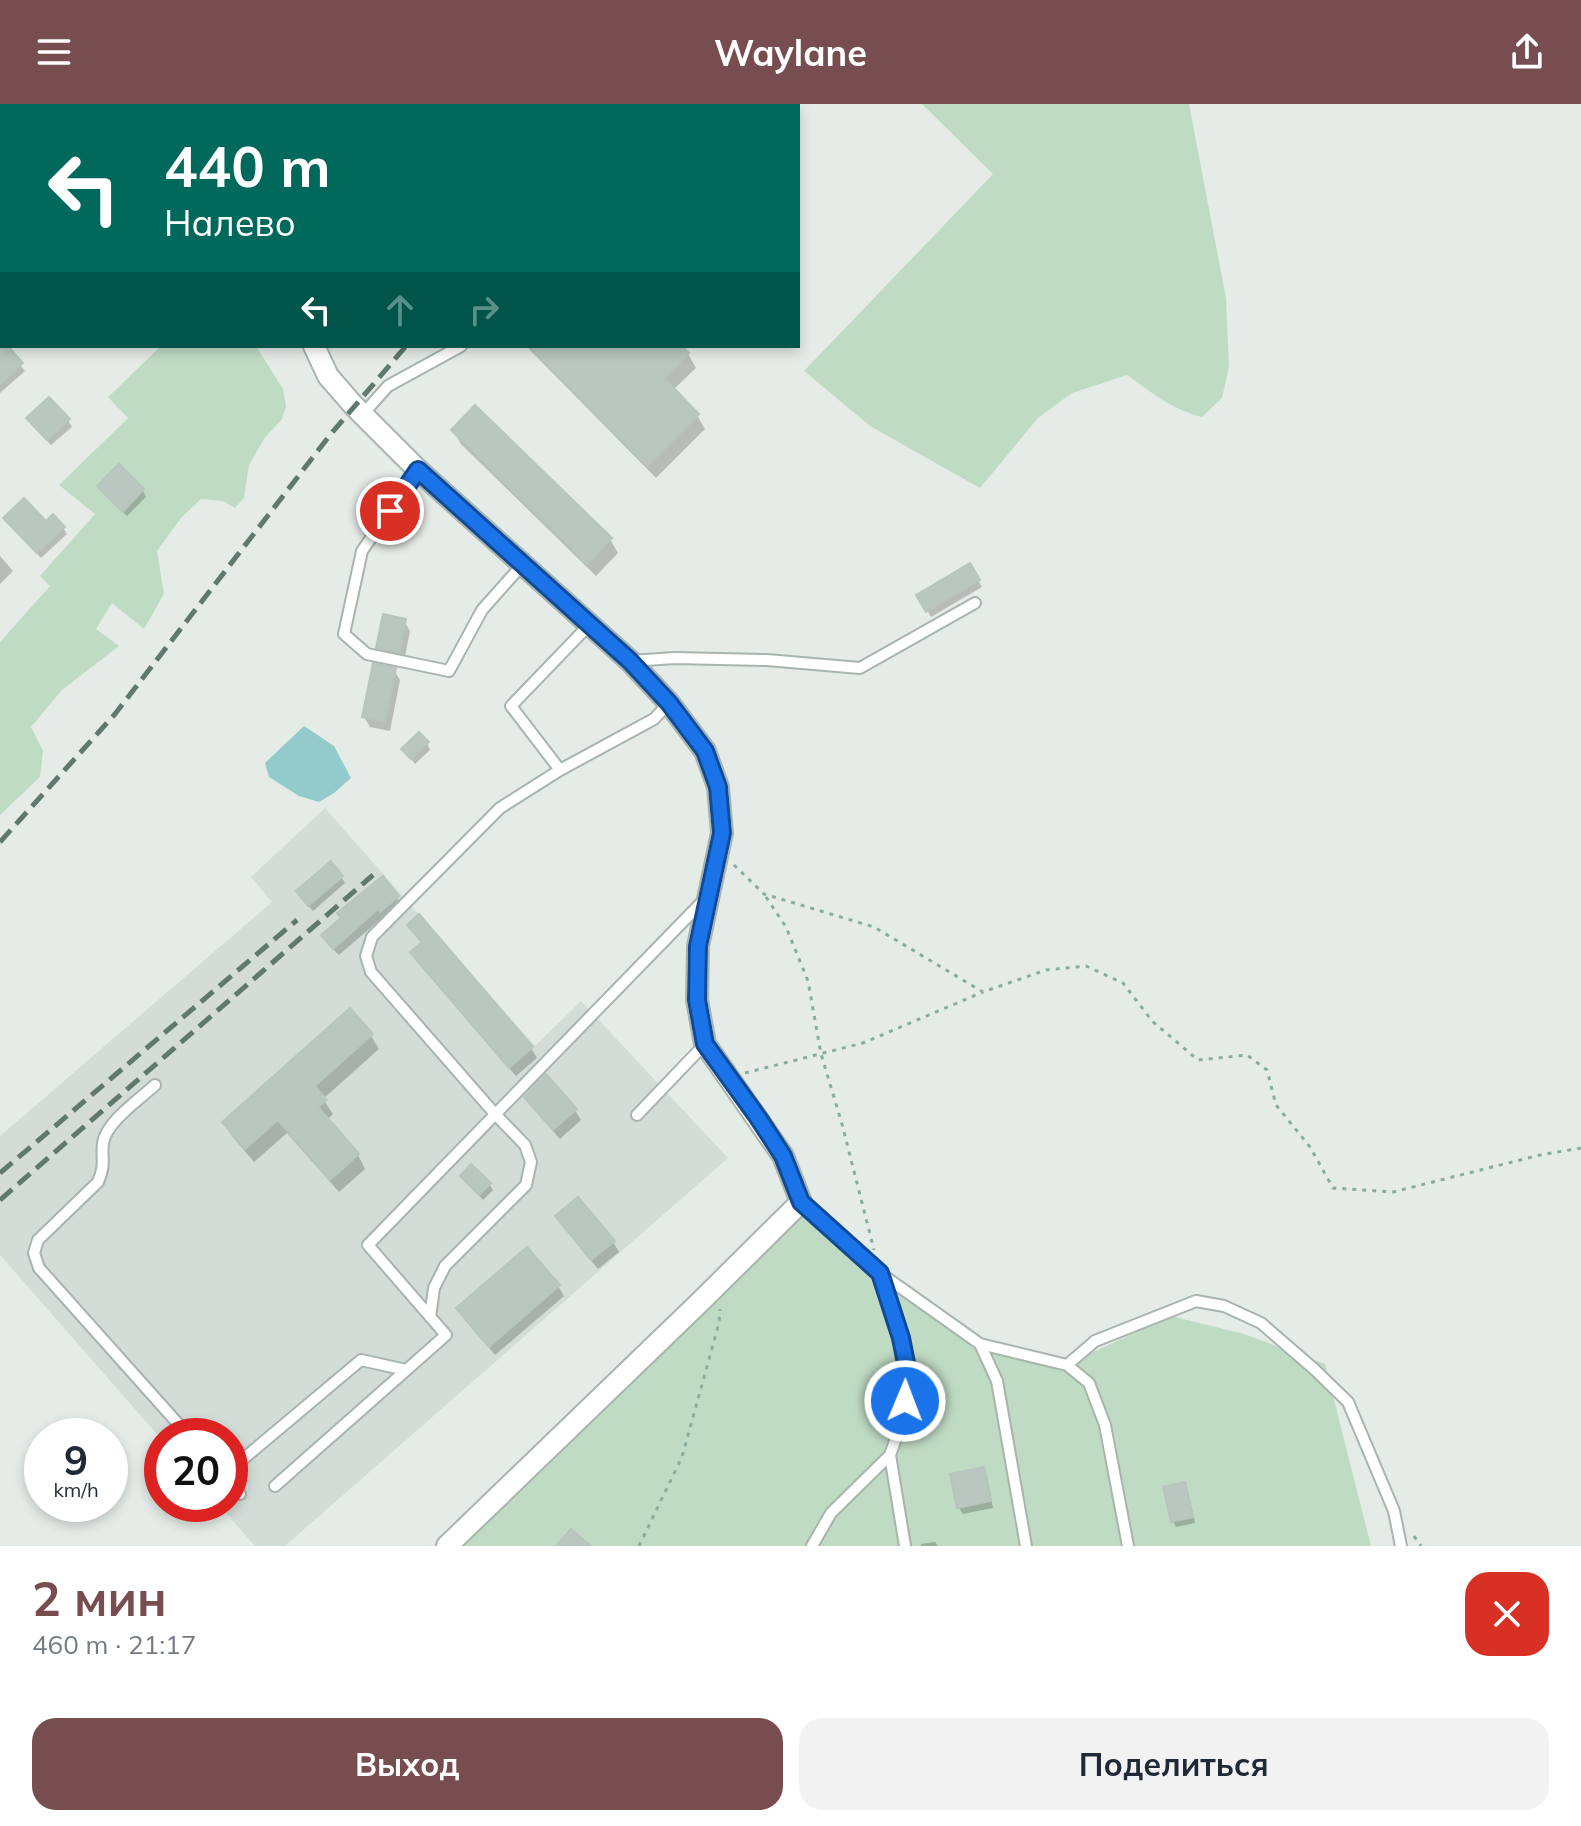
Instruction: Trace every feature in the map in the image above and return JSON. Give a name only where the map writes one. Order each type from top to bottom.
[{"type":"street","points":[[315,348],[328,376],[363,414],[418,470],[630,661],[669,703],[705,751],[718,787],[722,833],[698,946],[697,1000],[705,1044],[783,1156],[801,1202],[447,1546]]},
{"type":"lane","points":[[363,414],[388,386],[457,348]]},
{"type":"lane","points":[[418,470],[362,551],[344,634],[367,654],[449,671],[482,610],[523,564]]},
{"type":"lane","points":[[630,661],[675,658],[767,660],[860,668],[975,603]]},
{"type":"lane","points":[[560,770],[511,706],[589,625]]},
{"type":"lane","points":[[430,1317],[434,1288],[445,1266],[526,1185],[531,1162],[525,1145],[371,972],[366,956],[372,937],[500,808],[560,770],[654,719],[669,703]]},
{"type":"lane","points":[[275,1486],[446,1335],[368,1245],[707,897]]},
{"type":"lane","points":[[637,1115],[705,1044]]},
{"type":"lane","points":[[155,1085],[109,1128],[103,1142],[104,1169],[98,1182],[38,1240],[34,1253],[39,1268],[173,1418]]},
{"type":"lane","points":[[801,1202],[880,1273],[980,1344],[1067,1365],[1089,1383],[1105,1425],[1128,1546]]},
{"type":"lane","points":[[812,1546],[831,1513],[890,1455],[901,1424],[909,1378],[901,1338],[880,1273]]},
{"type":"lane","points":[[1067,1365],[1095,1341],[1196,1301],[1224,1306],[1261,1323],[1348,1402],[1394,1511],[1401,1546]]},
{"type":"lane","points":[[980,1344],[997,1381],[1026,1546]]},
{"type":"lane","points":[[248,1455],[361,1360],[406,1370]]},
{"type":"lane","points":[[890,1455],[905,1546]]},
{"type":"path","points":[[719,849],[764,894],[786,927],[808,981],[821,1054],[880,1273]]},
{"type":"path","points":[[764,894],[874,927],[983,992]]},
{"type":"path","points":[[729,1077],[863,1043],[983,992],[1046,970],[1086,966],[1123,983],[1152,1021],[1198,1060],[1247,1055],[1267,1070],[1276,1105],[1310,1147],[1333,1188],[1393,1192],[1540,1155],[1581,1148]]},
{"type":"path","points":[[639,1546],[682,1457],[719,1323],[721,1281]]},
{"type":"shaded area","points":[[325,808],[535,1046],[581,1001],[728,1158],[285,1546],[255,1546],[234,1522],[248,1522],[248,1418],[144,1419],[0,1255],[0,1136],[272,902],[251,877]]},
{"type":"green space","points":[[922,104],[1189,104],[1226,298],[1229,367],[1222,398],[1202,417],[1171,405],[1127,375],[1072,393],[1038,418],[980,488],[870,426],[804,371],[993,174]]},
{"type":"green space","points":[[159,348],[257,348],[283,389],[286,406],[282,419],[264,439],[249,465],[244,498],[235,508],[223,501],[201,499],[181,518],[157,551],[164,594],[144,629],[112,603],[96,629],[119,646],[62,690],[31,727],[43,751],[40,777],[0,815],[0,642],[50,586],[40,576],[95,514],[59,485],[128,418],[108,397]]},
{"type":"green space","points":[[801,1202],[880,1273],[981,1344],[1067,1364],[1171,1316],[1244,1334],[1325,1364],[1371,1546],[447,1546]]},
{"type":"water","points":[[304,726],[334,746],[351,778],[319,802],[299,796],[269,777],[265,763]]},
{"type":"building","points":[[0,348],[10,348],[23,363],[0,384]]},
{"type":"building","points":[[531,348],[684,348],[689,353],[664,378],[699,414],[647,466]]},
{"type":"building","points":[[49,397],[70,419],[47,440],[26,418]]},
{"type":"building","points":[[475,405],[612,538],[587,564],[451,430]]},
{"type":"building","points":[[119,464],[144,489],[123,512],[97,486]]},
{"type":"building","points":[[24,498],[46,521],[53,514],[65,527],[37,553],[3,518]]},
{"type":"building","points":[[970,563],[980,580],[926,612],[916,595]]},
{"type":"building","points":[[383,614],[406,619],[399,652],[376,648]]},
{"type":"building","points":[[373,663],[396,668],[385,722],[362,717]]},
{"type":"building","points":[[419,732],[429,742],[411,759],[401,749]]},
{"type":"building","points":[[331,861],[343,876],[308,906],[296,891]]},
{"type":"building","points":[[383,876],[399,896],[380,912],[378,909],[333,949],[321,935],[341,918],[337,913]]},
{"type":"building","points":[[419,914],[533,1047],[509,1068],[410,952],[422,942],[407,925]]},
{"type":"building","points":[[350,1008],[373,1034],[315,1086],[327,1100],[318,1107],[359,1154],[330,1180],[278,1120],[245,1149],[222,1122]]},
{"type":"building","points":[[546,1074],[577,1109],[553,1130],[524,1097]]},
{"type":"building","points":[[471,1164],[491,1183],[479,1195],[460,1176]]},
{"type":"building","points":[[578,1197],[615,1241],[591,1260],[555,1216]]},
{"type":"building","points":[[527,1247],[560,1285],[489,1347],[456,1308]]},
{"type":"building","points":[[984,1467],[991,1501],[957,1508],[950,1474]]},
{"type":"building","points":[[1185,1482],[1193,1517],[1171,1522],[1163,1487]]},
{"type":"building","points":[[571,1529],[591,1546],[556,1546]]},
{"type":"railway","points":[[0,842],[115,714],[330,435],[404,348]]},
{"type":"railway","points":[[0,1200],[373,875]]},
{"type":"railway","points":[[0,1173],[297,920]]},
{"type":"route","points":[[390,511],[418,470],[630,661],[669,703],[705,751],[718,787],[722,833],[698,946],[697,1000],[705,1044],[783,1156],[801,1202],[880,1273],[901,1338],[909,1378],[905,1401]]}]
